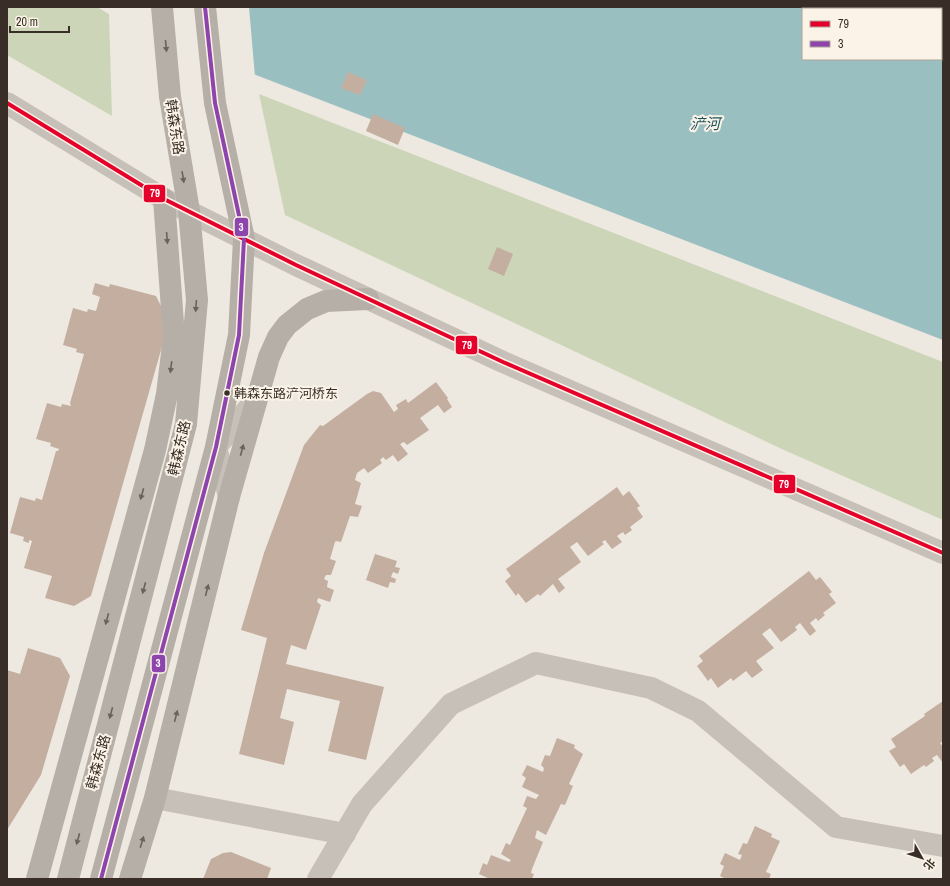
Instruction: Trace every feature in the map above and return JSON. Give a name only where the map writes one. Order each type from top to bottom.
[{"type":"main road","name":"韩森东路","points":[[68,879],[186,424],[197,300],[189,211],[170,97],[162,7]]},
{"type":"main road","points":[[101,879],[216,447],[239,335],[244,239],[214,103],[205,7]]},
{"type":"main road","points":[[37,879],[155,450],[167,394],[174,337],[164,199]]},
{"type":"main road","points":[[130,879],[156,798],[229,497],[256,398],[269,357],[278,337],[287,325],[307,309],[326,301],[368,299]]},
{"type":"street","points":[[7,103],[164,199],[368,299],[503,362],[943,553]]},
{"type":"street","points":[[229,497],[216,447],[256,398]]},
{"type":"street","points":[[318,879],[362,804],[451,704],[536,664],[651,688],[698,711],[836,827],[943,846]]},
{"type":"street","points":[[156,798],[345,834]]},
{"type":"green space","points":[[7,7],[97,7],[109,14],[112,116],[7,55]]},
{"type":"green space","points":[[259,94],[943,362],[943,520],[784,450],[285,215]]},
{"type":"water","name":"浐河","points":[[133,7],[943,7],[943,340],[238,68]]},
{"type":"pier","points":[[131,7],[249,7],[255,77],[236,70]]},
{"type":"building","points":[[348,72],[367,80],[360,95],[341,88]]},
{"type":"building","points":[[373,114],[405,128],[398,145],[366,131]]},
{"type":"building","points":[[497,247],[513,254],[504,276],[488,269]]},
{"type":"building","points":[[95,283],[109,287],[110,284],[156,296],[169,322],[91,596],[74,606],[45,598],[52,576],[24,568],[32,541],[29,540],[29,543],[23,541],[24,537],[10,533],[20,497],[35,501],[36,498],[42,500],[56,451],[59,449],[50,446],[51,443],[36,439],[47,403],[61,407],[62,404],[71,406],[70,403],[84,354],[76,352],[77,349],[63,345],[73,308],[87,312],[88,309],[96,311],[100,297],[92,294]]},
{"type":"building","points":[[436,382],[448,398],[447,399],[452,407],[444,413],[438,405],[420,418],[429,430],[407,445],[404,442],[400,444],[408,454],[398,462],[393,455],[386,460],[383,457],[380,460],[382,463],[368,473],[364,468],[357,473],[355,480],[361,483],[355,504],[362,506],[358,517],[350,516],[341,542],[335,542],[330,559],[336,561],[331,575],[326,575],[324,579],[328,581],[327,587],[334,590],[330,602],[318,598],[317,602],[321,605],[306,650],[291,645],[286,664],[384,687],[366,760],[328,751],[340,701],[287,689],[280,718],[294,722],[284,765],[239,754],[267,638],[241,630],[264,553],[304,445],[320,425],[323,426],[373,391],[381,393],[394,412],[398,409],[396,405],[406,399],[408,403]]},
{"type":"building","points":[[617,487],[623,496],[629,491],[640,506],[637,508],[643,517],[630,527],[632,530],[625,535],[623,532],[617,536],[622,542],[612,549],[605,540],[602,542],[604,544],[588,556],[577,542],[570,547],[581,562],[558,579],[565,588],[559,593],[553,584],[540,596],[538,594],[526,603],[518,593],[516,596],[505,581],[511,576],[506,569]]},
{"type":"building","points":[[375,554],[397,561],[395,567],[400,568],[398,574],[393,572],[391,577],[396,579],[395,583],[390,582],[388,588],[366,580]]},
{"type":"building","points":[[809,571],[816,580],[820,577],[832,592],[829,594],[836,603],[823,613],[825,615],[818,621],[816,618],[810,623],[816,631],[810,636],[800,623],[795,627],[797,630],[781,642],[770,628],[762,634],[774,648],[756,661],[763,670],[752,678],[746,671],[733,681],[731,678],[718,688],[711,678],[708,681],[697,666],[703,661],[699,656]]},
{"type":"building","points":[[28,648],[60,658],[70,676],[41,775],[7,830],[7,670],[20,674]]},
{"type":"building","points":[[943,701],[943,741],[940,743],[943,747],[943,763],[937,755],[932,758],[934,761],[926,767],[924,765],[911,774],[904,764],[900,767],[889,751],[896,747],[891,739],[925,716],[924,714]]},
{"type":"building","points":[[557,738],[575,745],[574,748],[583,754],[569,784],[573,786],[565,805],[561,804],[546,835],[537,830],[535,838],[543,842],[532,869],[531,873],[534,874],[532,879],[490,879],[479,874],[483,863],[487,865],[491,855],[509,862],[511,860],[501,854],[506,843],[510,845],[527,808],[523,806],[527,796],[536,799],[539,795],[522,787],[526,778],[522,775],[527,765],[543,772],[544,768],[541,765],[545,755],[550,756]]},
{"type":"building","points":[[755,826],[772,834],[771,837],[780,841],[766,872],[771,874],[769,879],[726,879],[720,876],[724,866],[720,864],[725,853],[740,860],[742,855],[738,854],[743,843],[747,844]]},
{"type":"building","points":[[231,852],[271,868],[267,879],[203,879],[211,859],[223,853]]},
{"type":"transit line","name":"3","points":[[101,879],[216,447],[239,335],[244,239],[215,103],[205,7]]},
{"type":"transit line","name":"79","points":[[7,103],[164,199],[296,265],[503,362],[943,553]]},
{"type":"place","name":"韩森东路浐河桥东","points":[[227,393]]}]
